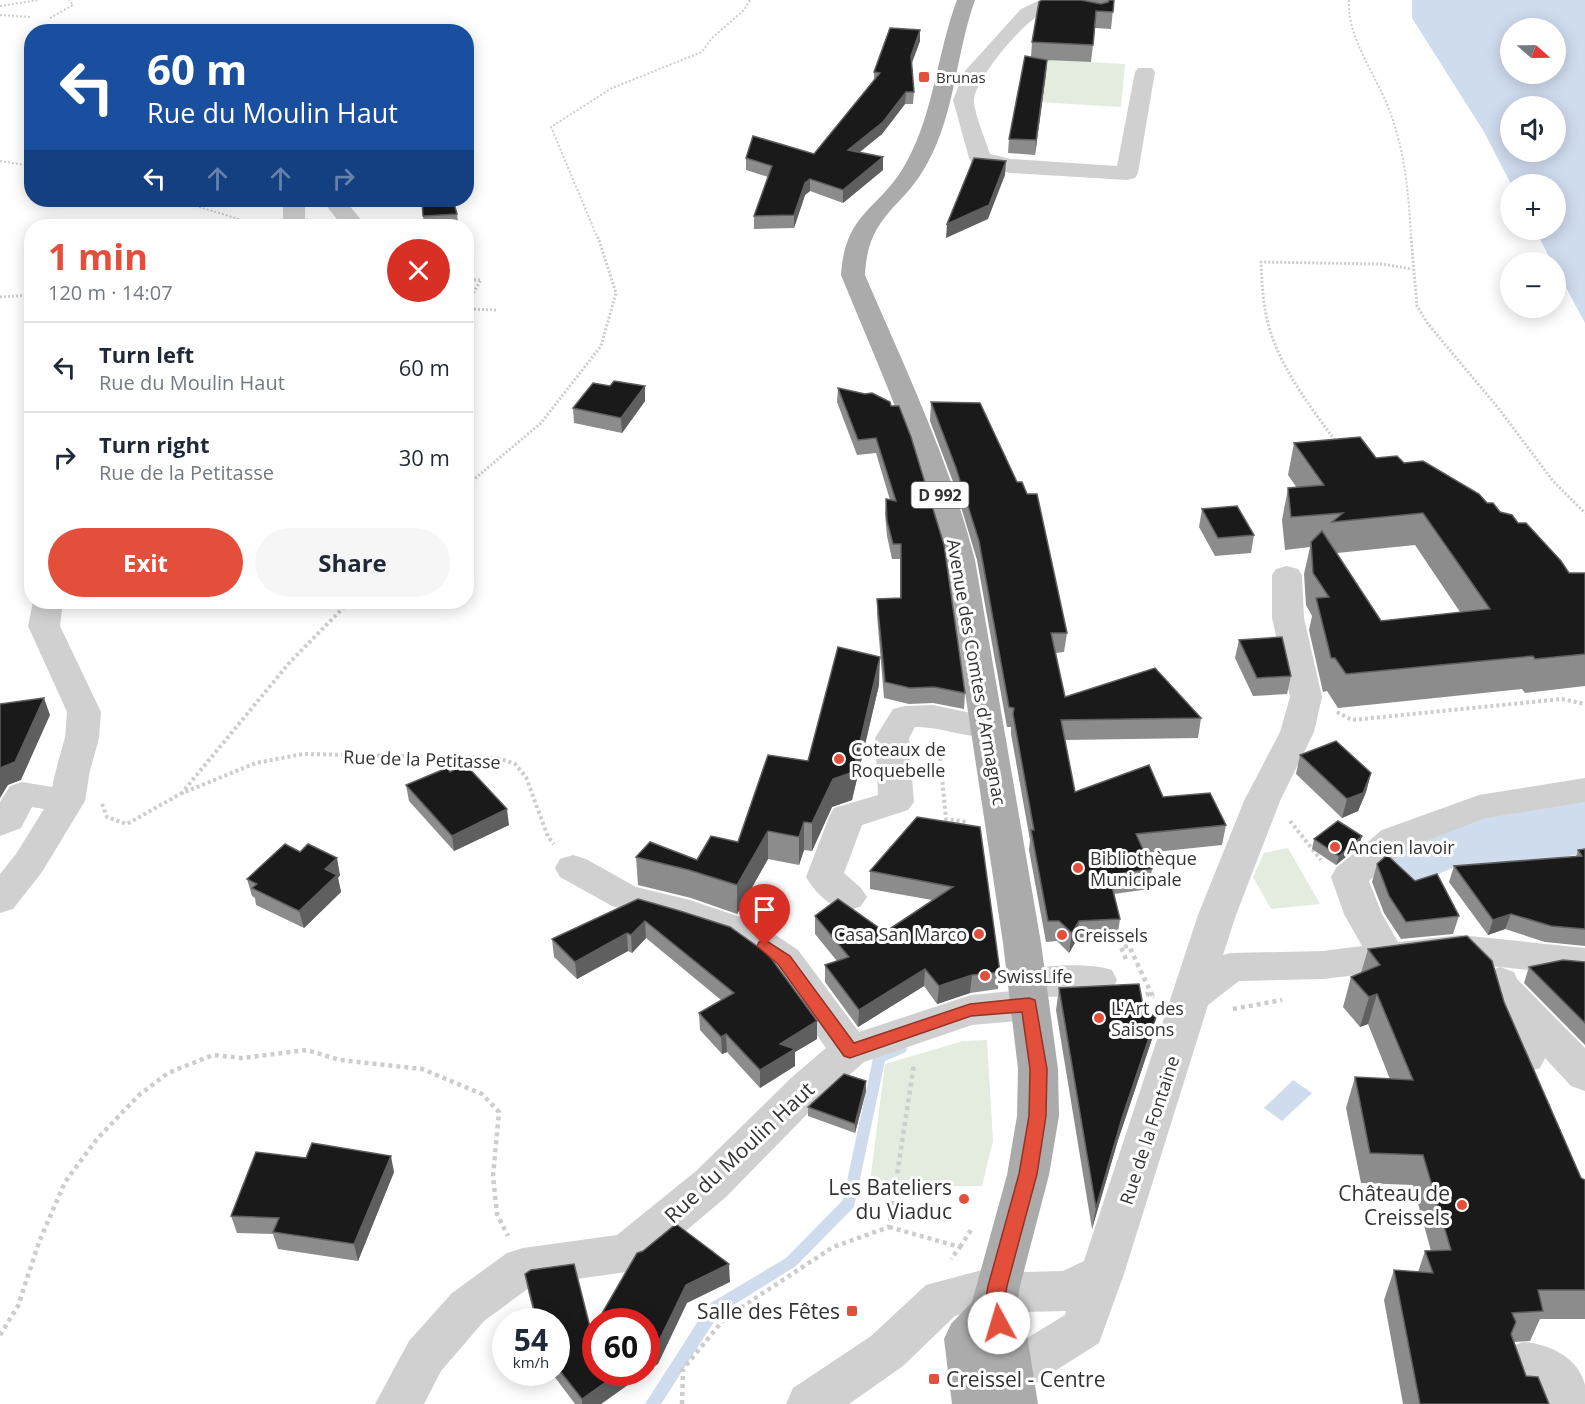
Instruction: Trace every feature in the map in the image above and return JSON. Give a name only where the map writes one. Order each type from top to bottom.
[{"type":"main road","name":"Avenue des Comtes d'Armagnac","points":[[966,0],[961,70],[930,127],[916,163],[864,227],[852,257],[853,275],[909,407],[953,531],[960,560],[1028,994],[1038,1069],[1038,1116],[1028,1174],[995,1298]]},
{"type":"main road","points":[[995,1298],[1004,1335],[999,1394]]},
{"type":"street","points":[[1099,12],[1049,3],[1028,13],[961,70],[963,100],[980,158],[1010,166],[1127,173],[1146,72]]},
{"type":"street","points":[[339,207],[348,219]]},
{"type":"street","points":[[1287,575],[1288,618],[1306,697]]},
{"type":"street","points":[[0,900],[29,863],[80,789],[84,712],[45,626],[47,609]]},
{"type":"street","name":"Rue de la Fontaine","points":[[999,1394],[1083,1328],[1217,915],[1265,794],[1297,732],[1306,697]]},
{"type":"street","points":[[848,897],[824,877],[847,817],[896,802],[892,738],[905,717],[933,716],[987,727]]},
{"type":"street","points":[[0,824],[8,819],[22,794],[80,789]]},
{"type":"street","points":[[1387,957],[1363,914],[1349,878],[1395,839],[1479,807],[1585,790]]},
{"type":"street","points":[[573,868],[625,897],[690,914],[745,933],[784,960],[850,1051]]},
{"type":"street","points":[[1189,1006],[1231,968],[1323,966],[1460,949],[1585,962]]},
{"type":"street","name":"Rue du Moulin Haut","points":[[399,1404],[425,1356],[468,1307],[523,1267],[627,1253],[711,1184],[806,1089],[850,1051],[970,1010],[1028,994],[1098,980]]},
{"type":"street","points":[[1538,1085],[1515,1031],[1500,982],[1585,1075]]},
{"type":"street","points":[[810,1404],[886,1352],[942,1299],[995,1298],[1025,1292],[1067,1291],[1102,1274]]},
{"type":"street","points":[[1539,1404],[1523,1363],[1539,1363],[1555,1376],[1570,1404]]},
{"type":"path","points":[[0,6],[39,0]]},
{"type":"path","points":[[50,18],[72,5],[69,0]]},
{"type":"path","points":[[474,479],[541,423],[602,346],[615,293],[593,222],[550,127],[612,88],[702,51],[712,38],[744,10],[750,0]]},
{"type":"path","points":[[1349,0],[1347,5],[1353,28],[1390,109],[1400,141],[1408,200],[1412,269],[1417,306],[1428,324],[1499,409],[1553,480],[1585,513]]},
{"type":"path","points":[[0,15],[30,17]]},
{"type":"path","points":[[0,161],[24,165]]},
{"type":"path","points":[[199,207],[239,219]]},
{"type":"path","points":[[1345,449],[1337,443],[1294,379],[1272,335],[1262,293],[1261,262],[1382,264],[1412,269]]},
{"type":"path","points":[[474,280],[482,280],[474,294]]},
{"type":"path","points":[[0,297],[24,296]]},
{"type":"path","points":[[474,308],[497,310]]},
{"type":"path","points":[[180,794],[290,662],[342,609]]},
{"type":"path","points":[[1306,697],[1352,720],[1562,699],[1585,704]]},
{"type":"path","points":[[938,735],[946,819],[974,822]]},
{"type":"path","name":"Rue de la Petitasse","points":[[80,789],[107,817],[127,824],[180,794],[256,763],[303,754],[498,758],[515,764],[526,777],[548,837],[573,868]]},
{"type":"path","points":[[1265,794],[1329,868],[1349,878]]},
{"type":"path","points":[[1189,1006],[1287,999]]},
{"type":"path","points":[[0,1335],[18,1306],[39,1242],[64,1182],[97,1139],[139,1095],[168,1073],[213,1055],[242,1058],[307,1050],[340,1060],[422,1069],[482,1094],[499,1112],[494,1176],[497,1214],[523,1267]]},
{"type":"path","points":[[889,1227],[915,1055]]},
{"type":"path","points":[[682,1404],[683,1370],[725,1318],[833,1247],[889,1227],[960,1247],[947,1266],[942,1299]]},
{"type":"shaded area","points":[[1031,59],[1125,64],[1121,107],[1021,101]]},
{"type":"shaded area","points":[[1288,848],[1320,904],[1271,909],[1253,877],[1264,853]]},
{"type":"shaded area","points":[[987,1040],[993,1141],[982,1186],[870,1182],[885,1064],[963,1041]]},
{"type":"water","points":[[1412,0],[1585,0],[1585,323],[1566,288],[1566,252],[1547,252],[1540,240],[1566,240],[1566,174],[1506,174],[1484,132],[1412,18]]},
{"type":"water","points":[[1585,800],[1585,853],[1475,874],[1457,866],[1410,886],[1382,861],[1468,816]]},
{"type":"water","points":[[1293,1080],[1312,1093],[1282,1121],[1264,1108]]},
{"type":"building","points":[[1042,0],[1081,0],[1101,4],[1114,0],[1113,12],[1096,11],[1093,45],[1032,42],[1039,2]]},
{"type":"building","points":[[890,28],[920,30],[911,56],[914,92],[906,92],[883,122],[848,150],[883,157],[843,190],[810,179],[805,183],[794,215],[754,216],[772,166],[746,158],[753,136],[814,154],[880,73],[874,72]]},
{"type":"building","points":[[1025,56],[1047,60],[1036,140],[1009,139]]},
{"type":"building","points":[[974,158],[1006,161],[989,205],[947,224]]},
{"type":"building","points":[[422,207],[455,207],[457,214],[423,216]]},
{"type":"building","points":[[614,381],[645,386],[621,418],[573,408],[593,383],[610,386]]},
{"type":"building","points":[[838,388],[865,394],[872,393],[890,402],[891,406],[899,406],[911,437],[944,545],[965,693],[934,687],[910,688],[885,682],[877,599],[901,598],[901,544],[893,544],[887,521],[886,499],[896,501],[876,438],[858,440]]},
{"type":"building","points":[[931,402],[980,403],[1017,482],[1022,482],[1027,494],[1037,494],[1067,633],[1051,633],[1065,697],[1155,668],[1201,718],[1061,720],[1075,792],[1149,765],[1163,797],[1210,793],[1226,825],[1136,834],[1152,869],[1109,875],[1120,919],[1079,921],[1072,933],[1059,921],[1048,921],[1031,830],[1034,830],[1013,714],[1014,708],[1009,707],[979,541],[956,468]]},
{"type":"building","points":[[1360,437],[1376,458],[1397,456],[1404,463],[1423,461],[1479,494],[1487,503],[1493,503],[1500,512],[1512,515],[1518,523],[1526,523],[1569,573],[1585,573],[1585,654],[1535,659],[1533,656],[1346,674],[1335,658],[1331,658],[1316,598],[1329,597],[1313,573],[1311,542],[1322,531],[1381,621],[1490,609],[1423,513],[1332,522],[1343,513],[1291,517],[1288,488],[1324,485],[1294,443]]},
{"type":"building","points":[[1237,506],[1254,535],[1218,538],[1202,509]]},
{"type":"building","points":[[1282,637],[1291,676],[1257,678],[1239,640]]},
{"type":"building","points":[[838,647],[880,657],[853,772],[833,779],[812,823],[804,822],[799,837],[768,831],[737,885],[636,857],[650,842],[697,860],[711,836],[738,842],[768,755],[808,761]]},
{"type":"building","points":[[44,698],[15,762],[0,770],[0,704]]},
{"type":"building","points":[[1336,741],[1371,773],[1363,793],[1347,799],[1300,755]]},
{"type":"building","points":[[465,764],[507,809],[452,836],[406,785],[447,768],[450,772]]},
{"type":"building","points":[[917,817],[980,827],[1000,972],[972,975],[939,986],[925,969],[859,1010],[825,965],[849,957],[815,916],[838,899],[885,932],[953,887],[870,871]]},
{"type":"building","points":[[1338,821],[1362,836],[1339,856],[1314,839]]},
{"type":"building","points":[[285,844],[300,852],[308,844],[337,858],[325,869],[337,875],[299,911],[252,888],[257,884],[247,879]]},
{"type":"building","points":[[1585,849],[1585,929],[1551,926],[1511,914],[1493,920],[1454,866],[1582,856],[1578,850]]},
{"type":"building","points":[[1387,855],[1415,881],[1437,874],[1459,916],[1406,922],[1389,896],[1377,864]]},
{"type":"building","points":[[638,899],[730,927],[768,954],[817,1021],[780,1044],[795,1049],[760,1070],[726,1034],[721,1037],[699,1013],[734,993],[645,921],[631,935],[627,933],[575,962],[552,939]]},
{"type":"building","points":[[1467,936],[1492,961],[1504,1002],[1581,1178],[1585,1180],[1585,1290],[1538,1290],[1543,1311],[1512,1313],[1516,1322],[1511,1334],[1526,1376],[1538,1377],[1549,1404],[1420,1404],[1394,1270],[1433,1273],[1425,1251],[1451,1250],[1423,1155],[1370,1153],[1355,1077],[1413,1080],[1377,994],[1369,997],[1351,977],[1380,965],[1368,949]]},
{"type":"building","points":[[1563,960],[1585,962],[1585,1023],[1529,967]]},
{"type":"building","points":[[1139,984],[1144,1011],[1156,1017],[1122,1118],[1096,1208],[1059,988]]},
{"type":"building","points":[[844,1074],[866,1081],[855,1124],[808,1107]]},
{"type":"building","points":[[312,1143],[391,1156],[354,1244],[273,1232],[279,1218],[231,1216],[256,1152],[306,1158]]},
{"type":"building","points":[[676,1224],[729,1264],[686,1285],[660,1339],[660,1308],[605,1308],[637,1253],[643,1251]]},
{"type":"building","points":[[574,1264],[585,1308],[582,1308],[582,1386],[600,1386],[582,1399],[570,1384],[570,1308],[534,1308],[525,1274],[531,1270]]},
{"type":"waterway","points":[[653,1404],[714,1309],[791,1262],[849,1203],[879,1058],[901,1048]]},
{"type":"place","name":"Brunas","points":[[924,77]]},
{"type":"place","name":"Coteaux de Roquebelle","points":[[839,759]]},
{"type":"place","name":"Ancien lavoir","points":[[1335,847]]},
{"type":"place","name":"Bibliothèque Municipale","points":[[1078,868]]},
{"type":"place","name":"Casa San Marco","points":[[979,934]]},
{"type":"place","name":"Creissels","points":[[1062,935]]},
{"type":"place","name":"SwissLife","points":[[985,976]]},
{"type":"place","name":"L'Art des Saisons","points":[[1099,1018]]},
{"type":"place","name":"Les Bateliers du Viaduc","points":[[964,1199]]},
{"type":"place","name":"Château de Creissels","points":[[1462,1205]]},
{"type":"place","name":"Salle des Fêtes","points":[[852,1311]]},
{"type":"place","name":"Creissel - Centre","points":[[934,1379]]},
{"type":"route","points":[[765,946],[784,960],[850,1051],[970,1010],[1029,1005],[1038,1069],[1038,1116],[1028,1174],[997,1286],[993,1311],[999,1323]]}]
